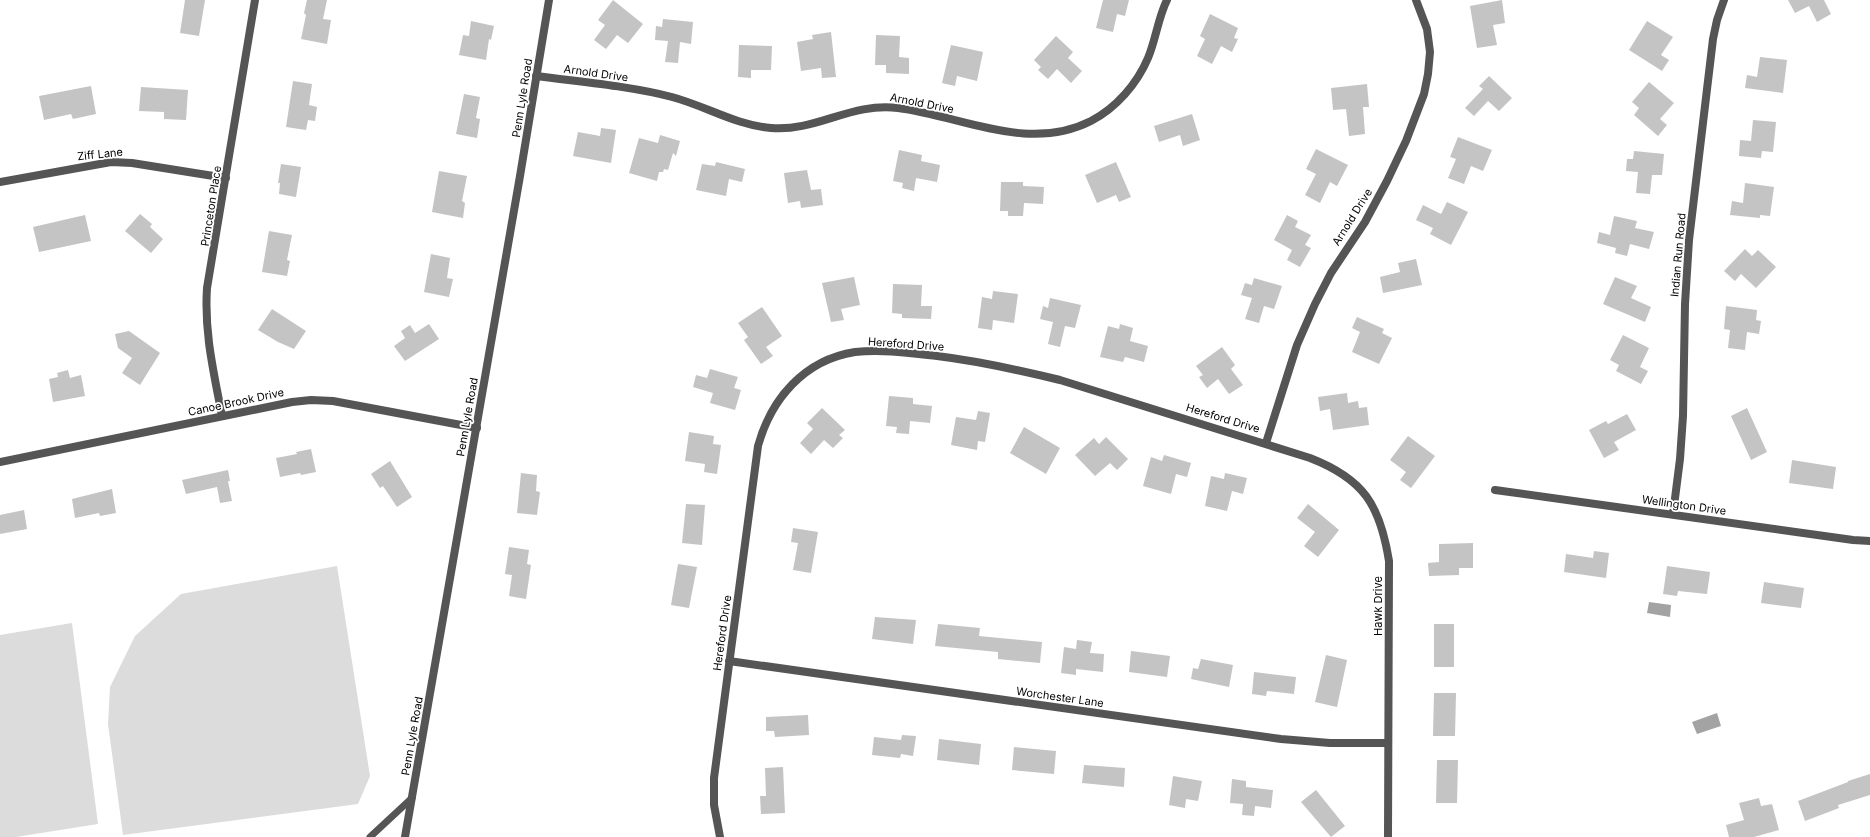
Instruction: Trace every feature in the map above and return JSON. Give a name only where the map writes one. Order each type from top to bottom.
[{"type":"street","name":"Princeton Place","points":[[222,416],[207,335],[206,310],[208,288],[255,0]]},
{"type":"street","name":"Penn Lyle Road","points":[[405,837],[477,428],[549,0]]},
{"type":"street","name":"Arnold Drive","points":[[536,76],[672,97],[750,125],[773,128],[793,128],[814,124],[856,109],[878,107],[898,108],[1010,132],[1031,135],[1048,134],[1072,129],[1091,120],[1111,108],[1125,94],[1138,77],[1148,58],[1163,8],[1167,0]]},
{"type":"street","name":"Arnold Drive","points":[[1266,443],[1297,345],[1315,304],[1331,273],[1365,222],[1387,181],[1406,141],[1424,94],[1430,52],[1426,29],[1416,0]]},
{"type":"street","name":"Indian Run Road","points":[[1673,514],[1680,459],[1683,416],[1685,304],[1689,240],[1713,39],[1717,20],[1724,0]]},
{"type":"street","name":"Ziff Lane","points":[[0,182],[111,162],[132,163],[226,178]]},
{"type":"street","name":"Hereford Drive","points":[[720,837],[714,805],[714,778],[758,446],[763,428],[772,410],[784,393],[798,378],[815,366],[834,358],[854,353],[872,351],[961,359],[1018,369],[1060,380],[1266,443]]},
{"type":"street","name":"Canoe Brook Drive","points":[[0,462],[292,402],[326,400],[477,428]]},
{"type":"street","name":"Hawk Drive","points":[[1266,443],[1310,458],[1341,473],[1356,484],[1368,498],[1378,517],[1385,537],[1389,561],[1388,837]]},
{"type":"street","name":"Wellington Drive","points":[[1495,490],[1853,540],[1870,541]]},
{"type":"street","name":"Worchester Lane","points":[[729,661],[1281,739],[1330,743],[1388,743]]},
{"type":"lane","points":[[370,837],[412,798]]},
{"type":"shaded area","points":[[337,566],[370,776],[358,804],[123,835],[108,724],[110,687],[135,636],[181,594]]},
{"type":"shaded area","points":[[1649,602],[1671,605],[1670,617],[1647,613]]},
{"type":"shaded area","points":[[72,623],[98,824],[16,837],[0,837],[0,635]]},
{"type":"shaded area","points":[[1717,713],[1721,726],[1697,734],[1692,722]]},
{"type":"building","points":[[185,0],[205,0],[199,36],[180,33]]},
{"type":"building","points":[[307,0],[327,0],[323,19],[331,20],[327,44],[301,39],[306,15],[304,13]]},
{"type":"building","points":[[613,0],[643,24],[628,43],[617,35],[606,49],[594,40],[605,25],[598,20]]},
{"type":"building","points":[[1103,0],[1129,0],[1125,16],[1117,14],[1113,32],[1096,28]]},
{"type":"building","points":[[1502,0],[1505,23],[1493,25],[1497,45],[1477,48],[1470,6]]},
{"type":"building","points":[[1788,0],[1824,0],[1831,14],[1817,22],[1809,6],[1795,13]]},
{"type":"building","points":[[1210,14],[1238,28],[1234,38],[1238,39],[1232,52],[1221,46],[1212,64],[1197,56],[1205,39],[1200,36]]},
{"type":"building","points":[[663,19],[693,22],[691,44],[680,42],[678,63],[665,62],[668,41],[655,40],[656,26],[662,27]]},
{"type":"building","points":[[471,21],[494,26],[491,40],[489,39],[486,60],[459,55],[463,35],[469,36]]},
{"type":"building","points":[[1647,21],[1673,37],[1661,55],[1669,60],[1662,71],[1629,50]]},
{"type":"building","points":[[831,32],[836,77],[822,78],[821,68],[801,71],[797,42],[813,39],[812,35]]},
{"type":"building","points":[[876,35],[900,36],[899,57],[909,58],[909,74],[886,73],[886,65],[875,65]]},
{"type":"building","points":[[1056,36],[1073,52],[1068,58],[1082,71],[1071,83],[1057,69],[1048,79],[1038,70],[1041,67],[1034,60]]},
{"type":"building","points":[[739,45],[772,46],[771,70],[751,70],[751,78],[738,77]]},
{"type":"building","points":[[951,45],[983,52],[977,81],[957,76],[955,86],[942,83]]},
{"type":"building","points":[[1760,57],[1787,60],[1783,93],[1745,88],[1747,75],[1757,77]]},
{"type":"building","points":[[1489,76],[1512,98],[1499,111],[1488,101],[1474,116],[1465,108],[1483,89],[1479,86]]},
{"type":"building","points":[[293,81],[312,84],[309,105],[317,107],[315,121],[308,120],[306,130],[286,127]]},
{"type":"building","points":[[1649,82],[1674,103],[1660,119],[1667,125],[1658,136],[1634,115],[1639,108],[1632,102]]},
{"type":"building","points":[[1367,84],[1369,107],[1363,107],[1365,134],[1349,136],[1346,109],[1333,110],[1331,88]]},
{"type":"building","points":[[91,86],[96,114],[73,119],[71,114],[44,120],[39,96]]},
{"type":"building","points":[[141,87],[188,90],[186,120],[164,119],[164,112],[139,111]]},
{"type":"building","points":[[464,94],[480,97],[476,118],[480,119],[477,138],[456,134]]},
{"type":"building","points":[[1192,114],[1200,140],[1183,146],[1180,135],[1159,142],[1154,126]]},
{"type":"building","points":[[1753,120],[1776,122],[1773,152],[1762,151],[1761,158],[1739,156],[1740,140],[1751,141]]},
{"type":"building","points":[[601,128],[616,130],[611,163],[573,156],[578,132],[600,136]]},
{"type":"building","points":[[660,135],[680,141],[676,156],[673,153],[668,170],[664,169],[663,172],[659,172],[657,181],[629,173],[639,138],[658,143]]},
{"type":"building","points":[[1458,137],[1492,150],[1483,171],[1471,166],[1464,184],[1448,178],[1456,159],[1450,157]]},
{"type":"building","points":[[1316,149],[1348,165],[1337,186],[1330,182],[1320,203],[1305,195],[1316,174],[1306,169]]},
{"type":"building","points":[[899,150],[922,155],[921,161],[940,165],[937,182],[916,178],[914,191],[902,188],[903,183],[893,181]]},
{"type":"building","points":[[1634,151],[1664,154],[1662,175],[1652,175],[1650,194],[1636,193],[1638,172],[1626,171],[1627,159],[1633,159]]},
{"type":"building","points":[[716,162],[745,169],[742,182],[729,179],[726,196],[696,190],[702,164],[715,166]]},
{"type":"building","points":[[1116,162],[1131,197],[1119,202],[1116,195],[1097,203],[1085,175]]},
{"type":"building","points":[[281,164],[301,167],[296,197],[279,194],[280,183],[278,183]]},
{"type":"building","points":[[807,170],[811,190],[821,189],[823,205],[801,208],[800,201],[788,203],[784,173]]},
{"type":"building","points":[[439,171],[467,176],[462,201],[465,203],[463,218],[432,212]]},
{"type":"building","points":[[1001,182],[1023,182],[1023,186],[1044,187],[1043,204],[1024,203],[1023,216],[1008,216],[1008,211],[1000,211]]},
{"type":"building","points":[[1745,183],[1774,187],[1770,216],[1760,215],[1760,218],[1730,215],[1732,201],[1743,203]]},
{"type":"building","points":[[1447,202],[1468,212],[1451,245],[1430,234],[1433,228],[1416,220],[1423,205],[1441,214]]},
{"type":"building","points":[[140,214],[152,224],[150,227],[163,239],[151,253],[125,231]]},
{"type":"building","points":[[85,215],[91,241],[39,252],[33,227]]},
{"type":"building","points":[[1287,215],[1298,221],[1295,227],[1311,235],[1305,245],[1311,248],[1300,267],[1287,260],[1292,250],[1274,240]]},
{"type":"building","points":[[1614,216],[1637,221],[1635,228],[1654,232],[1649,249],[1630,244],[1627,256],[1615,253],[1616,248],[1597,243],[1599,232],[1610,235]]},
{"type":"building","points":[[269,231],[292,235],[287,260],[290,261],[287,276],[262,272]]},
{"type":"building","points":[[1745,249],[1752,256],[1758,250],[1776,267],[1756,288],[1741,274],[1735,281],[1724,271]]},
{"type":"building","points":[[431,254],[450,258],[447,278],[453,279],[449,297],[424,292]]},
{"type":"building","points":[[1416,259],[1422,285],[1383,293],[1380,277],[1400,272],[1398,263]]},
{"type":"building","points":[[854,277],[860,305],[841,309],[844,320],[831,322],[822,283]]},
{"type":"building","points":[[1615,277],[1637,286],[1631,298],[1651,307],[1645,322],[1603,304]]},
{"type":"building","points":[[1254,278],[1282,286],[1274,309],[1264,306],[1259,323],[1245,319],[1252,298],[1241,295],[1245,283],[1252,285]]},
{"type":"building","points":[[893,284],[922,285],[921,306],[932,306],[931,319],[902,318],[902,314],[892,313]]},
{"type":"building","points":[[993,291],[1018,294],[1014,323],[993,320],[992,330],[978,328],[982,297],[992,299]]},
{"type":"building","points":[[1050,298],[1081,305],[1075,328],[1065,326],[1060,347],[1048,344],[1053,322],[1040,319],[1043,306],[1048,308]]},
{"type":"building","points":[[1726,306],[1757,310],[1756,320],[1761,321],[1759,334],[1747,332],[1745,350],[1728,348],[1730,330],[1724,329]]},
{"type":"building","points":[[762,307],[782,336],[766,347],[773,356],[761,364],[744,340],[748,337],[738,323]]},
{"type":"building","points":[[272,309],[306,331],[294,349],[278,342],[258,330]]},
{"type":"building","points":[[1357,317],[1384,329],[1382,333],[1392,338],[1379,364],[1352,352],[1360,332],[1352,328]]},
{"type":"building","points":[[429,324],[439,339],[405,361],[394,346],[405,338],[401,331],[410,325],[415,333]]},
{"type":"building","points":[[1120,324],[1133,328],[1130,341],[1148,346],[1144,362],[1125,357],[1123,362],[1100,357],[1108,326],[1119,329]]},
{"type":"building","points":[[129,331],[160,353],[140,385],[122,373],[132,358],[118,348],[115,334]]},
{"type":"building","points":[[1623,335],[1649,348],[1640,367],[1648,371],[1641,384],[1616,371],[1619,365],[1610,360]]},
{"type":"building","points":[[1222,347],[1235,365],[1231,369],[1243,385],[1229,394],[1218,379],[1207,388],[1199,377],[1203,375],[1196,366]]},
{"type":"building","points":[[710,369],[738,377],[734,388],[741,390],[735,410],[710,403],[713,393],[693,387],[696,375],[707,378]]},
{"type":"building","points":[[68,370],[70,378],[81,375],[85,396],[53,402],[49,379],[58,377],[57,373]]},
{"type":"building","points":[[1347,393],[1348,403],[1358,401],[1359,408],[1367,407],[1369,425],[1333,430],[1330,409],[1320,411],[1318,397]]},
{"type":"building","points":[[889,396],[913,398],[913,404],[932,406],[930,423],[910,421],[909,434],[896,433],[897,427],[886,426]]},
{"type":"building","points":[[822,408],[845,430],[839,435],[843,438],[833,448],[824,440],[811,454],[800,443],[813,429],[807,423]]},
{"type":"building","points":[[1747,408],[1767,452],[1751,460],[1731,416]]},
{"type":"building","points":[[978,411],[990,413],[985,442],[978,441],[977,450],[951,445],[956,417],[976,420]]},
{"type":"building","points":[[1627,414],[1636,430],[1614,442],[1619,450],[1604,458],[1589,430],[1606,421],[1608,424]]},
{"type":"building","points":[[1024,427],[1060,448],[1046,474],[1010,453]]},
{"type":"building","points":[[689,432],[714,436],[713,444],[721,445],[717,474],[704,472],[705,464],[685,461]]},
{"type":"building","points":[[1408,436],[1435,456],[1411,488],[1400,480],[1406,472],[1390,460]]},
{"type":"building","points":[[1106,437],[1128,459],[1117,470],[1110,463],[1095,476],[1075,455],[1094,438],[1099,444]]},
{"type":"building","points":[[311,449],[316,472],[301,475],[300,473],[280,477],[276,458],[297,454],[296,452]]},
{"type":"building","points":[[1164,455],[1191,463],[1187,477],[1176,474],[1171,494],[1143,486],[1151,457],[1162,461]]},
{"type":"building","points":[[1792,460],[1836,467],[1833,489],[1789,483]]},
{"type":"building","points":[[390,461],[412,497],[397,507],[383,486],[380,488],[371,474]]},
{"type":"building","points":[[228,470],[230,481],[228,481],[232,501],[220,503],[217,487],[186,494],[182,480]]},
{"type":"building","points":[[521,473],[537,475],[536,491],[540,492],[537,515],[517,513]]},
{"type":"building","points":[[1225,473],[1247,478],[1243,494],[1232,491],[1227,511],[1205,506],[1211,476],[1224,479]]},
{"type":"building","points":[[112,489],[116,513],[100,516],[99,513],[75,518],[72,499]]},
{"type":"building","points":[[686,504],[705,505],[702,545],[682,543]]},
{"type":"building","points":[[1308,504],[1339,530],[1318,557],[1304,546],[1315,532],[1297,518]]},
{"type":"building","points":[[24,510],[27,529],[0,534],[0,515]]},
{"type":"building","points":[[793,528],[818,532],[811,573],[793,570],[798,543],[791,542]]},
{"type":"building","points":[[1473,543],[1473,568],[1459,568],[1459,575],[1429,576],[1428,563],[1439,562],[1439,544]]},
{"type":"building","points":[[509,547],[529,550],[527,564],[531,565],[526,599],[509,596],[512,575],[505,574]]},
{"type":"building","points":[[1594,551],[1609,553],[1606,578],[1564,572],[1566,554],[1593,558]]},
{"type":"building","points":[[678,564],[697,567],[689,608],[671,605]]},
{"type":"building","points":[[1667,566],[1710,572],[1707,594],[1678,591],[1677,596],[1663,594]]},
{"type":"building","points":[[1764,582],[1804,588],[1801,608],[1761,603]]},
{"type":"building","points":[[875,617],[916,620],[913,644],[872,639]]},
{"type":"building","points":[[938,624],[980,628],[979,636],[1042,642],[1040,663],[998,659],[998,652],[935,646]]},
{"type":"building","points":[[1434,624],[1454,624],[1454,667],[1434,667]]},
{"type":"building","points":[[1077,640],[1092,642],[1090,653],[1104,654],[1103,672],[1076,669],[1076,675],[1061,673],[1064,647],[1076,649]]},
{"type":"building","points":[[1131,651],[1170,656],[1167,677],[1129,672]]},
{"type":"building","points":[[1326,655],[1347,660],[1337,707],[1315,702]]},
{"type":"building","points":[[1201,659],[1233,665],[1229,687],[1191,679],[1193,668],[1198,669]]},
{"type":"building","points":[[1254,672],[1296,677],[1294,694],[1267,691],[1266,696],[1252,694]]},
{"type":"building","points":[[1434,693],[1456,693],[1455,736],[1433,736]]},
{"type":"building","points":[[808,715],[809,735],[775,737],[774,731],[766,731],[766,717]]},
{"type":"building","points":[[902,735],[916,736],[913,756],[901,754],[900,758],[872,755],[874,737],[901,740]]},
{"type":"building","points":[[939,739],[981,744],[979,765],[937,760]]},
{"type":"building","points":[[1014,747],[1056,751],[1054,774],[1012,770]]},
{"type":"building","points":[[1437,760],[1458,760],[1457,803],[1436,803]]},
{"type":"building","points":[[1084,765],[1125,768],[1124,787],[1082,783]]},
{"type":"building","points":[[783,767],[785,813],[761,814],[760,796],[766,796],[765,768]]},
{"type":"building","points":[[1870,774],[1870,795],[1838,805],[1839,808],[1805,821],[1798,801]]},
{"type":"building","points":[[1173,776],[1202,781],[1198,801],[1186,799],[1185,808],[1169,805]]},
{"type":"building","points":[[1232,779],[1246,781],[1246,787],[1273,790],[1271,808],[1255,806],[1254,816],[1242,815],[1243,804],[1230,803]]},
{"type":"building","points":[[1316,790],[1345,826],[1331,837],[1301,802]]},
{"type":"building","points":[[1759,798],[1761,806],[1772,804],[1779,830],[1754,837],[1729,837],[1726,825],[1744,820],[1739,803]]}]
